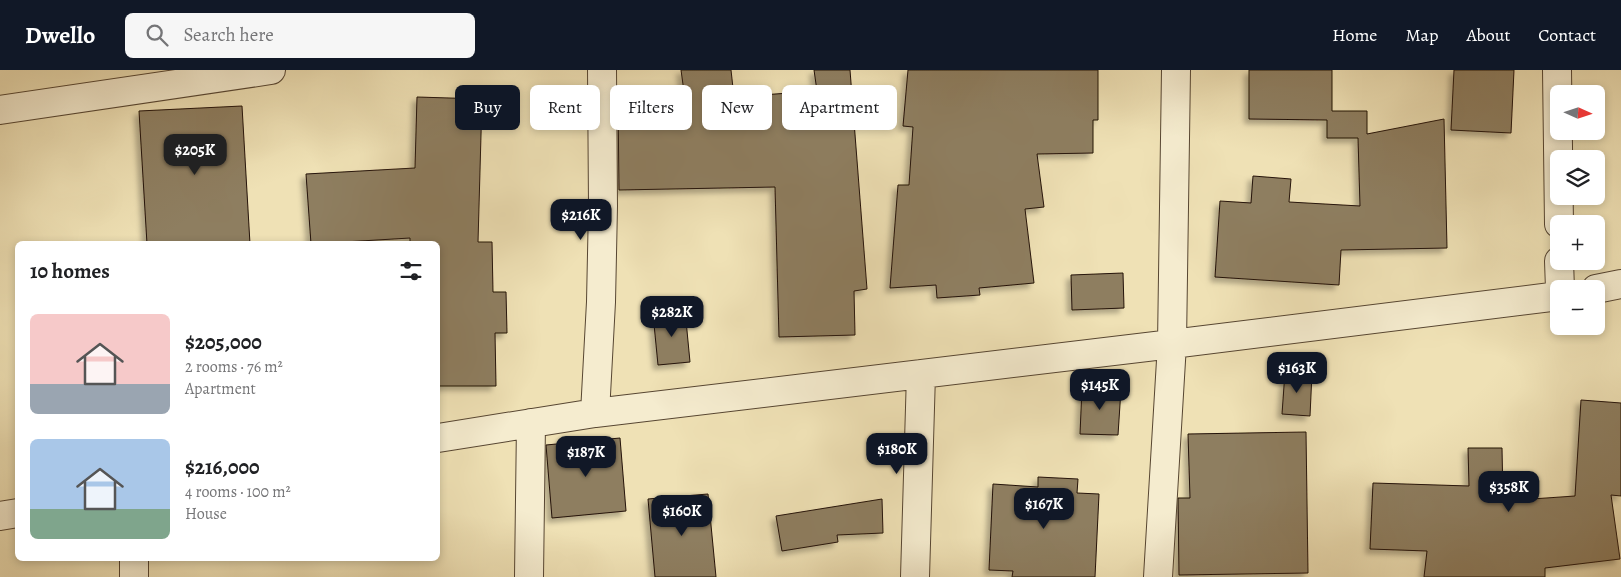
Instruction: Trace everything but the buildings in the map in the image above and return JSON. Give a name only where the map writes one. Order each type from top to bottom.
[{"type":"street","points":[[0,110],[271,70]]},
{"type":"street","points":[[596,413],[602,283],[602,70]]},
{"type":"street","points":[[1158,577],[1172,344],[1176,70]]},
{"type":"street","points":[[1557,70],[1559,215]]},
{"type":"street","points":[[1605,287],[1621,284]]},
{"type":"street","points":[[440,438],[596,413],[1550,297]]},
{"type":"street","points":[[916,577],[921,374]]},
{"type":"street","points":[[530,577],[531,423]]},
{"type":"street","points":[[0,516],[15,513]]},
{"type":"street","points":[[134,561],[134,577]]}]
